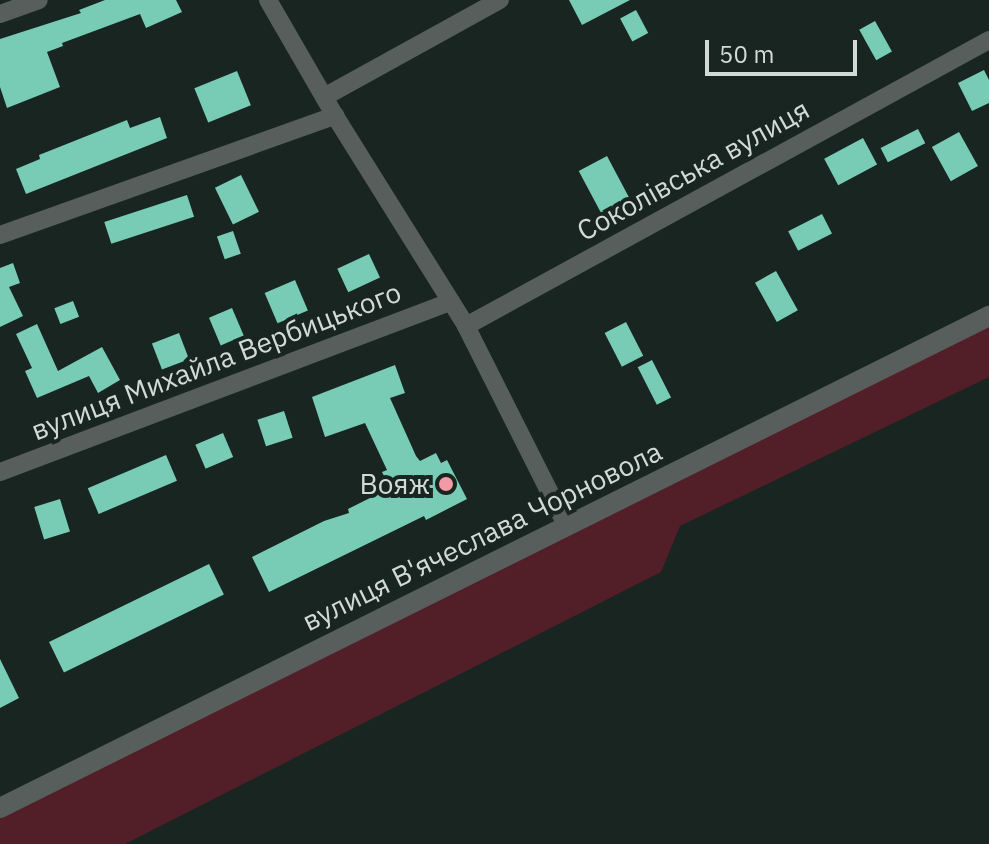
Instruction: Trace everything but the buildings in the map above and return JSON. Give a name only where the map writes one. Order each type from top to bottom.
[{"type":"street","points":[[0,14],[39,0]]},
{"type":"street","points":[[268,0],[335,116],[466,326],[566,525]]},
{"type":"street","points":[[324,97],[500,0]]},
{"type":"street","name":"Соколівська вулиця","points":[[466,326],[989,40]]},
{"type":"street","points":[[0,235],[335,116]]},
{"type":"street","name":"вулиця Михайла Вербицького","points":[[0,472],[451,302]]},
{"type":"street","name":"вулиця В'ячеслава Чорновола","points":[[0,808],[989,316]]},
{"type":"shaded area","points":[[989,317],[989,377],[680,526],[661,572],[125,844],[0,844],[0,808]]},
{"type":"place","name":"Вояж","points":[[446,484]]}]
